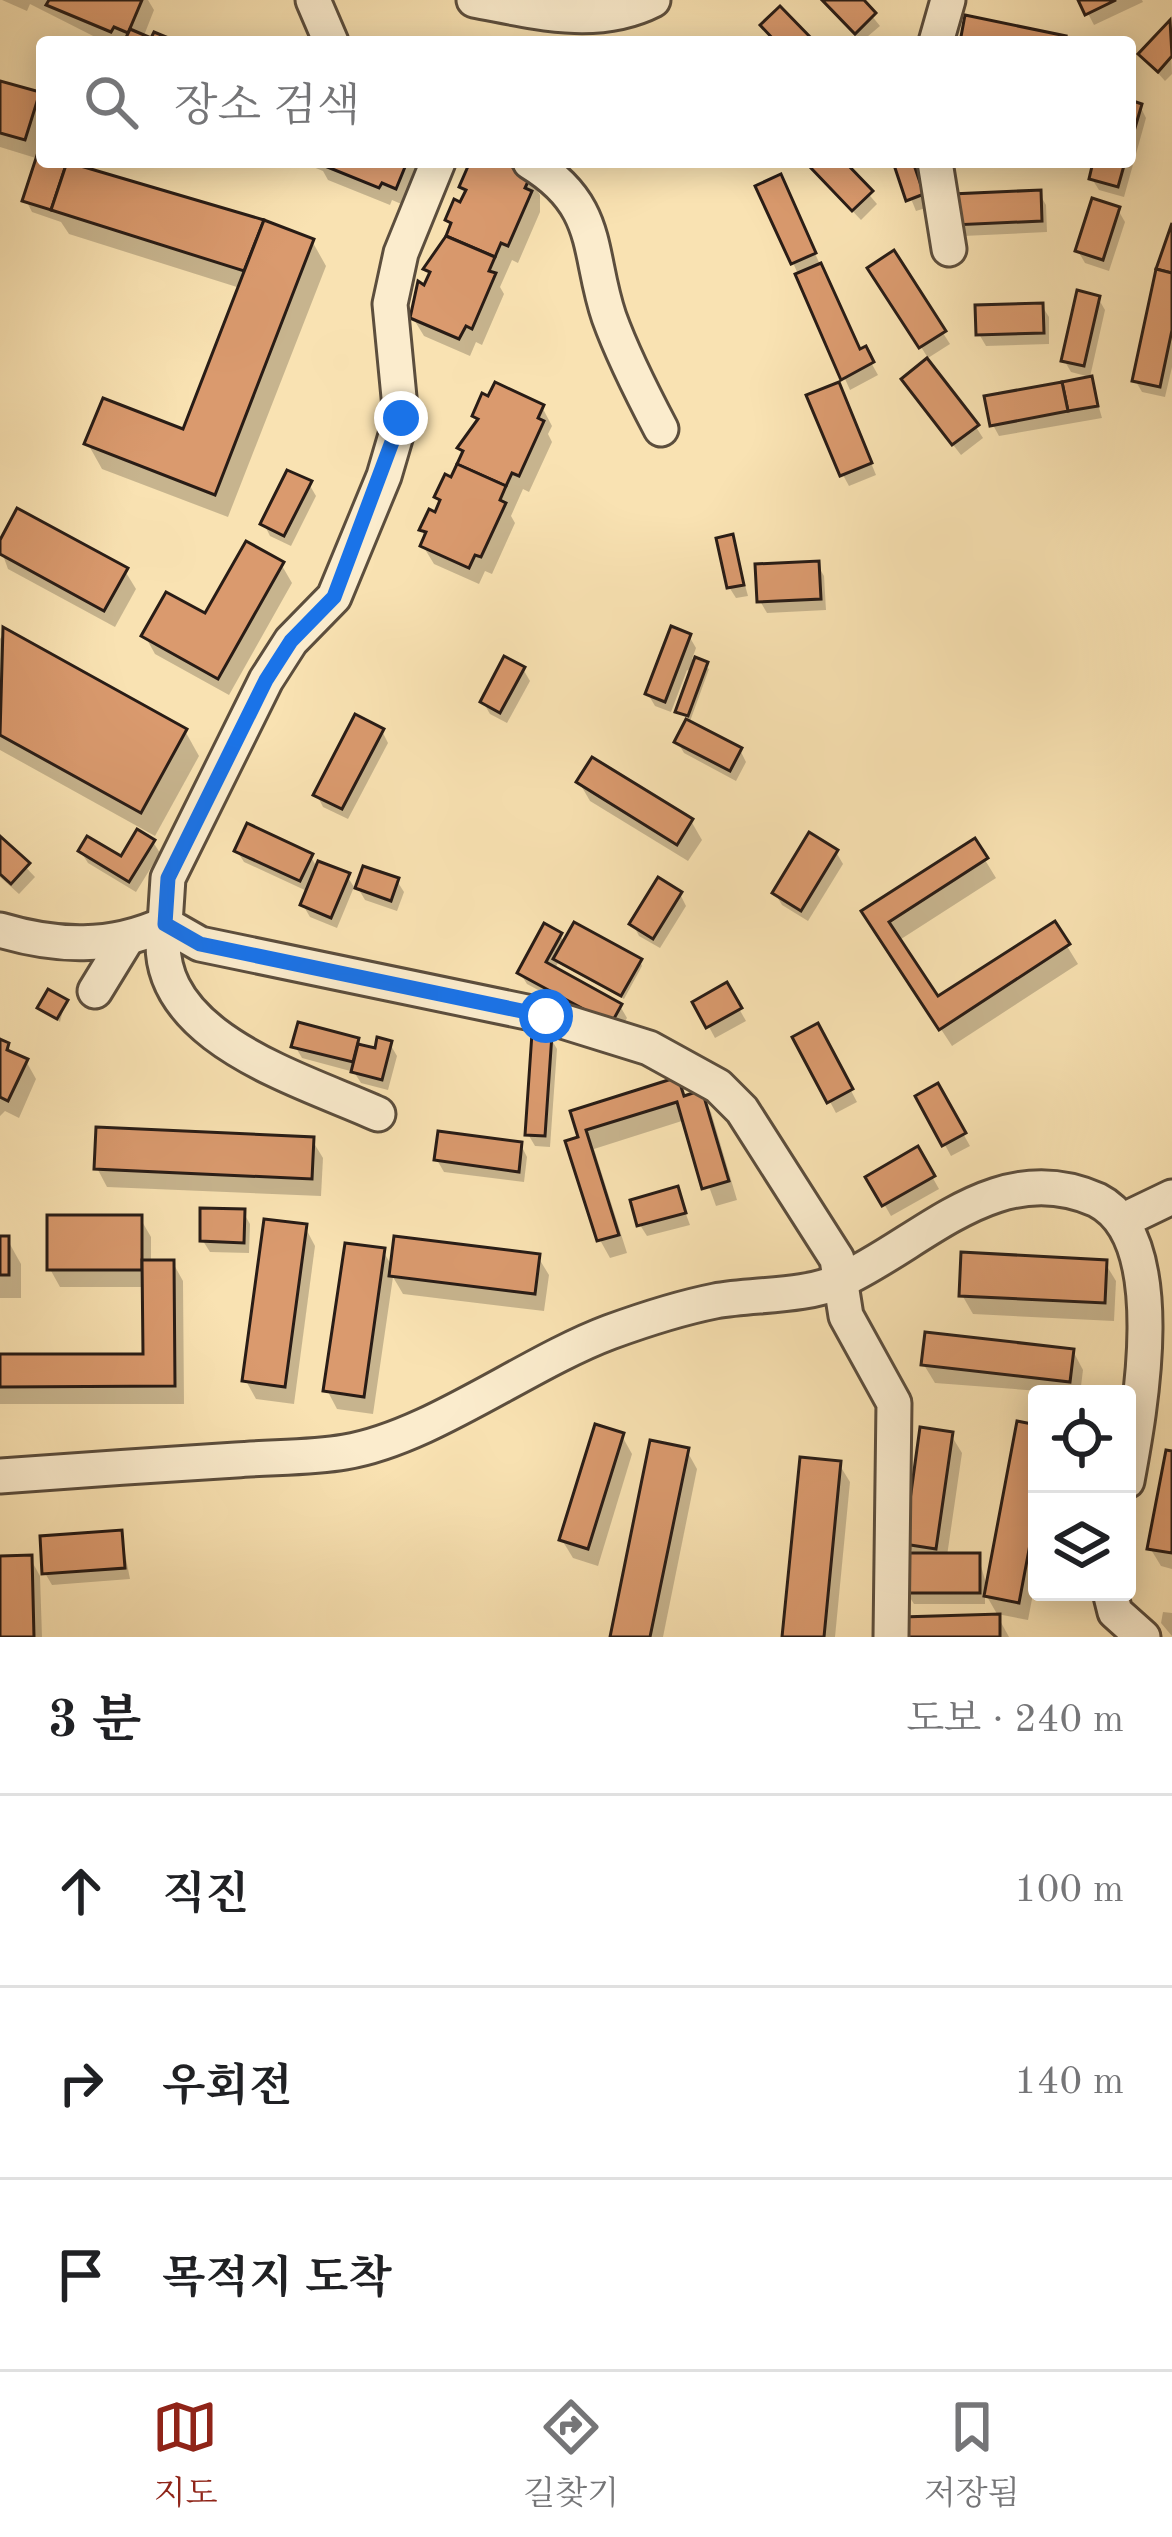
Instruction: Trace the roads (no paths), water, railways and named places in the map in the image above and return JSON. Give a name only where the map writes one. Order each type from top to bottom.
[{"type":"street","points":[[313,0],[328,36]]},
{"type":"street","points":[[474,0],[565,18],[635,9],[653,0]]},
{"type":"street","points":[[938,36],[948,0]]},
{"type":"street","points":[[378,1114],[278,1069],[206,1028],[172,992],[159,954],[163,905],[178,858],[266,680],[291,641],[334,597],[384,476],[401,418],[390,304],[401,253],[436,168]]},
{"type":"street","points":[[540,168],[552,175],[585,219],[601,264],[607,312],[662,429]]},
{"type":"street","points":[[936,168],[949,249]]},
{"type":"street","points":[[0,930],[54,943],[125,942],[165,924]]},
{"type":"street","points":[[165,924],[200,944],[546,1016],[650,1048],[718,1086],[742,1110],[837,1259],[846,1316],[894,1403],[891,1637]]},
{"type":"street","points":[[95,991],[125,942]]},
{"type":"street","points":[[0,1476],[347,1452],[402,1432],[608,1333],[710,1302],[838,1282],[898,1244],[998,1193],[1024,1186],[1097,1200],[1124,1220],[1142,1260],[1150,1311],[1146,1378],[1136,1432]]},
{"type":"street","points":[[1124,1220],[1172,1197]]},
{"type":"street","points":[[1112,1601],[1115,1612],[1143,1637]]}]
